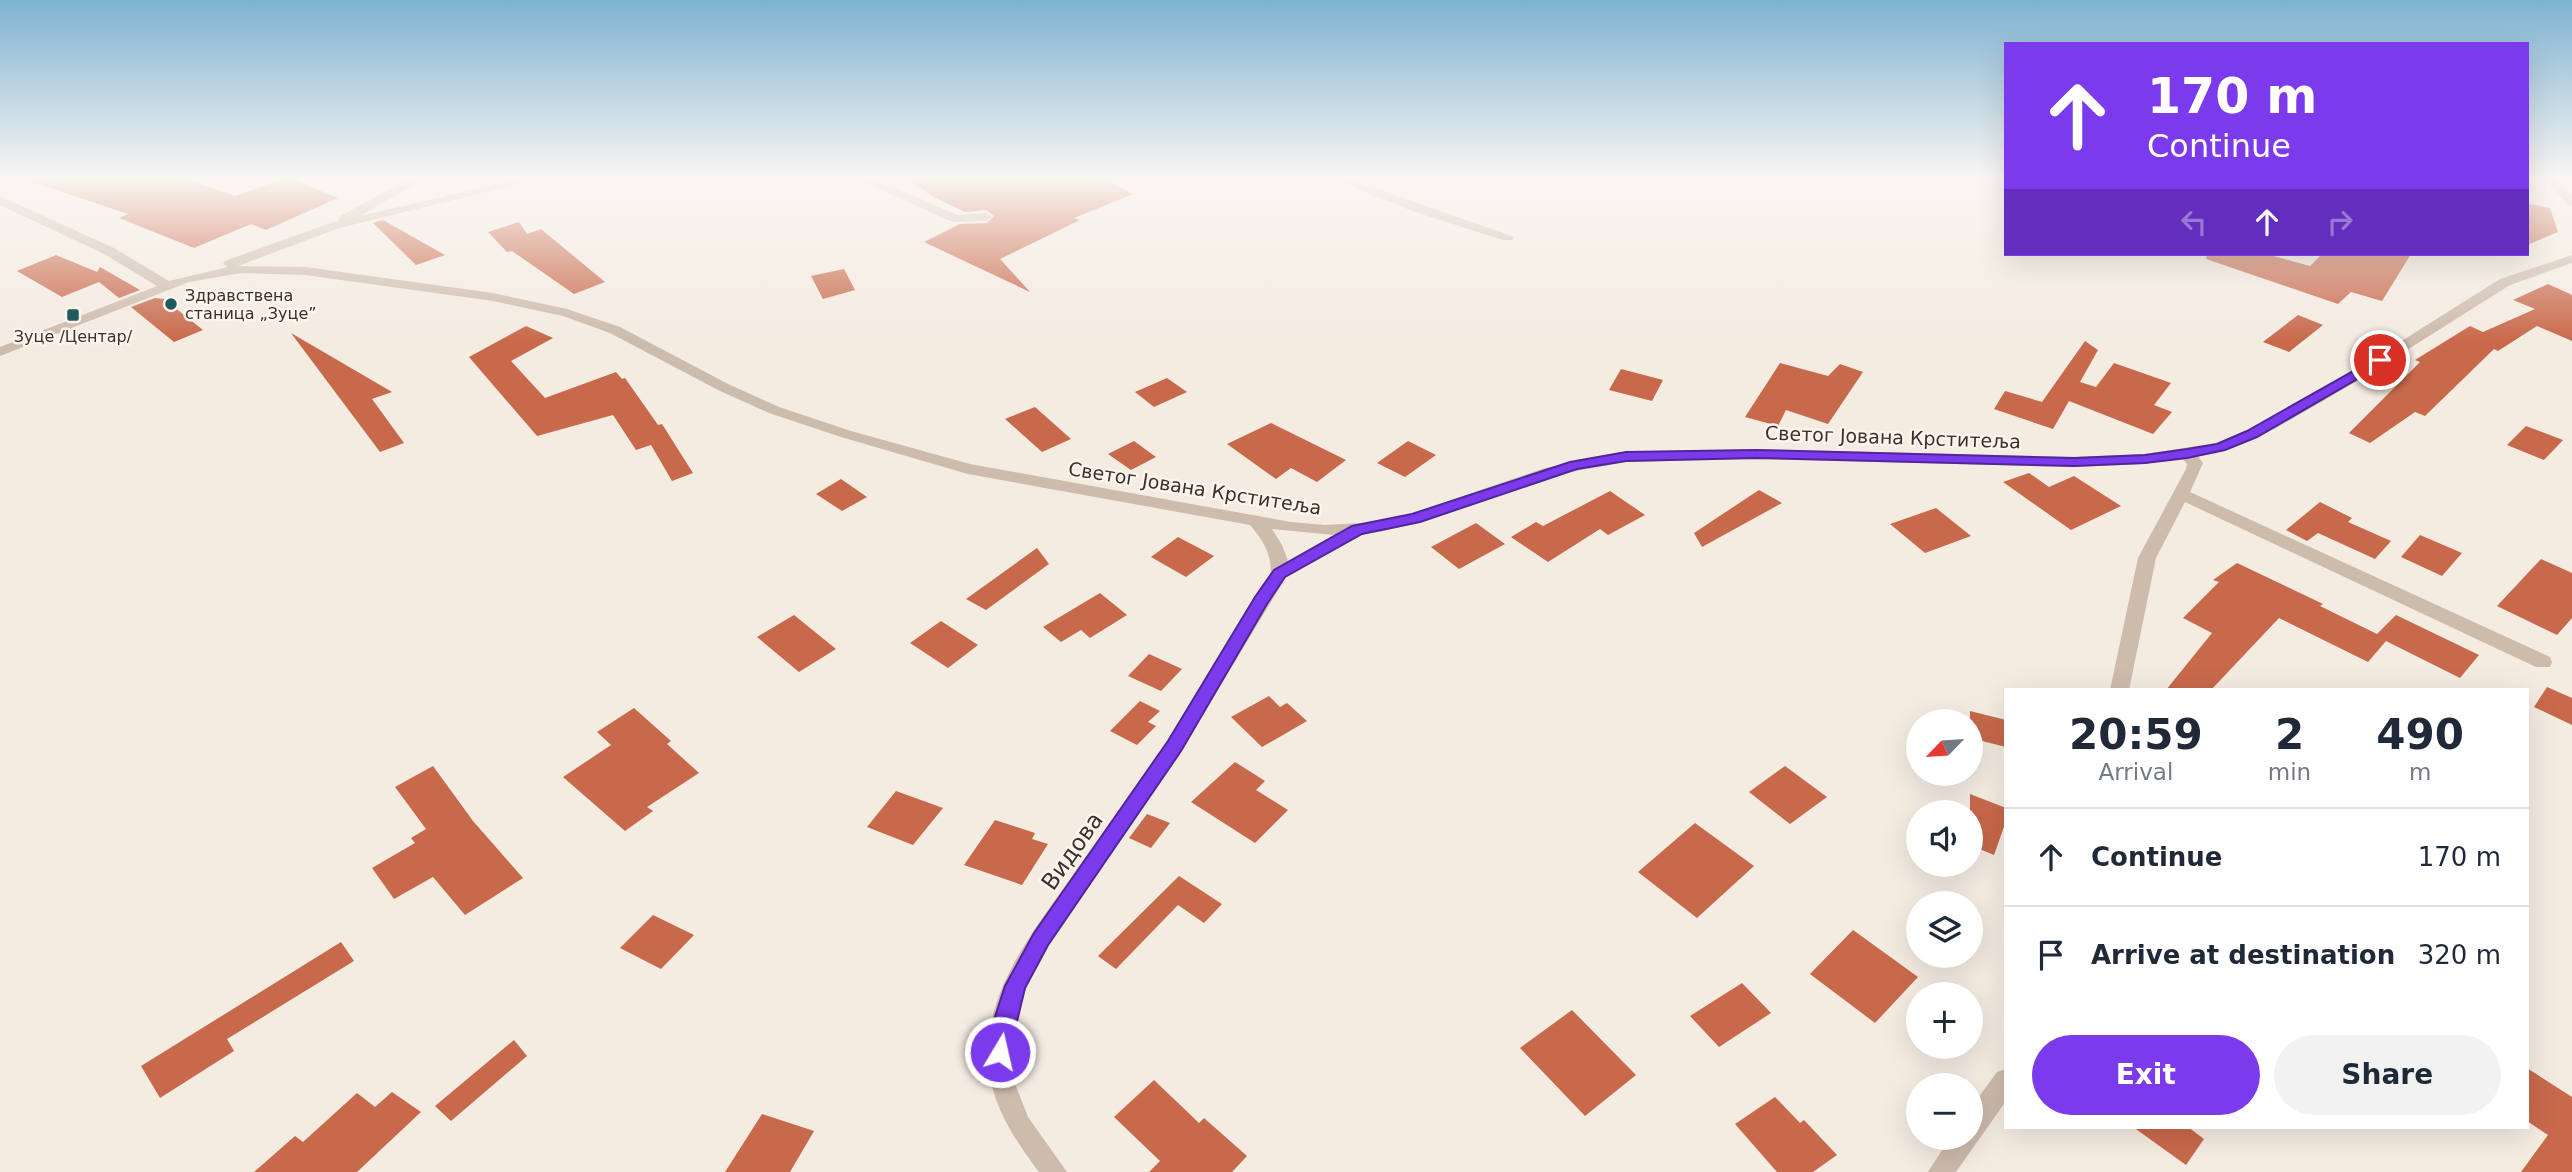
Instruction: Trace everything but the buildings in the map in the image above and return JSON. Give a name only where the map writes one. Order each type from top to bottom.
[{"type":"street","points":[[68,232],[109,251],[166,285]]},
{"type":"street","points":[[201,275],[316,232]]},
{"type":"street","points":[[1491,232],[1508,237]]},
{"type":"street","points":[[279,269],[278,255],[285,243]]},
{"type":"street","name":"Светог Јована Крститеља","points":[[0,352],[166,285],[201,275],[241,269],[279,269],[492,297],[547,308],[615,330],[747,399],[846,434],[968,469],[1256,521],[1325,530],[1357,530],[1415,518],[1563,468],[1626,457],[1756,454],[2074,462],[2145,459],[2220,447],[2271,425],[2358,374],[2490,290],[2518,276],[2572,259]]},
{"type":"street","points":[[2119,688],[2147,558],[2194,469],[2195,463],[2187,454]]},
{"type":"street","points":[[2180,493],[2543,663]]},
{"type":"street","points":[[1256,521],[1277,550],[1280,573]]},
{"type":"street","name":"Видова","points":[[1054,1172],[1018,1124],[1003,1084],[1000,1052],[1003,1026],[1015,986],[1041,939],[1174,746],[1280,573],[1357,530]]},
{"type":"street","points":[[1983,1112],[2004,1083]]},
{"type":"street","points":[[1941,1172],[1957,1150]]},
{"type":"place","name":"Здравствена станица „Зуце”","points":[[171,304]]},
{"type":"place","name":"Зуце /Центар/","points":[[73,315]]},
{"type":"route","points":[[1000,1052],[1003,1026],[1015,986],[1041,939],[1174,746],[1280,573],[1357,530],[1415,518],[1551,471],[1626,457],[1756,454],[2074,462],[2187,454],[2236,442],[2271,425],[2380,360]]}]
